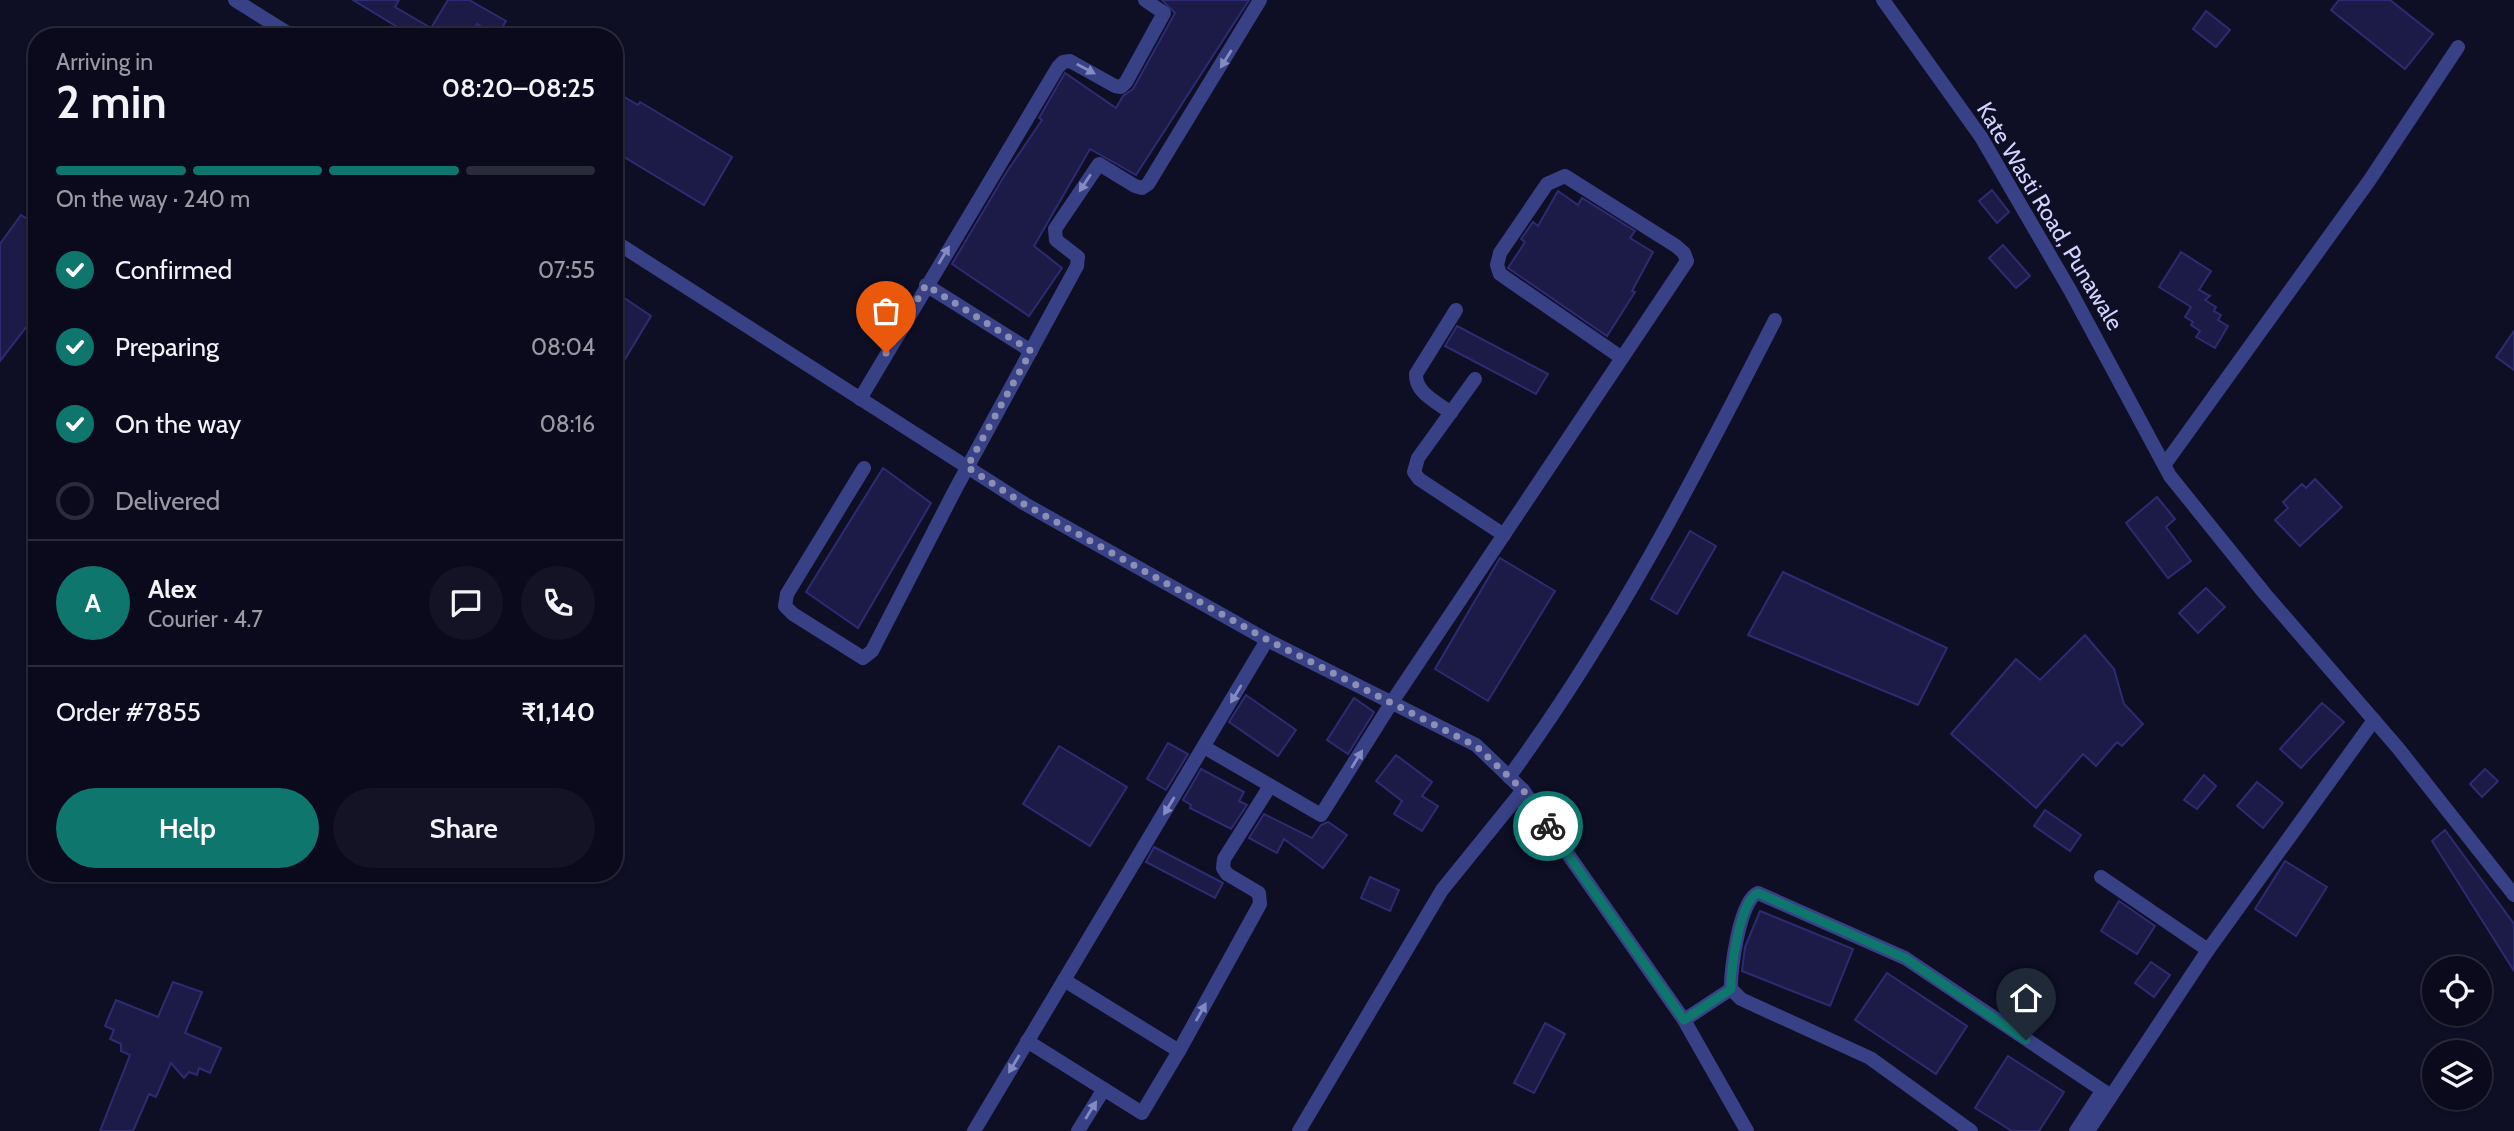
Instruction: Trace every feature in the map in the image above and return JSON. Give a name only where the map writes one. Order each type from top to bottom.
[{"type":"street","points":[[236,0],[280,28]]},
{"type":"street","points":[[860,398],[1058,67],[1063,62],[1070,61],[1115,86],[1126,82],[1164,13],[1145,0]]},
{"type":"street","points":[[864,468],[787,594],[785,606],[852,653],[863,657],[872,651],[967,467],[1079,262],[1075,253],[1056,240],[1055,229],[1096,168],[1102,165],[1135,187],[1142,188],[1148,184],[1260,0]]},
{"type":"street","name":"Kate Wasti Road, Punawale","points":[[1883,0],[1981,137],[2070,289],[2169,476],[2265,594],[2374,720],[2514,895]]},
{"type":"street","points":[[2165,464],[2369,181],[2458,47]]},
{"type":"street","points":[[1204,747],[1321,816],[1392,702],[1687,261],[1684,253],[1565,176],[1558,178],[1547,184],[1500,253],[1497,265],[1500,274],[1622,358]]},
{"type":"street","points":[[623,247],[1024,504],[1268,640],[1476,746],[1523,790],[1684,1020],[1747,1131]]},
{"type":"street","points":[[926,285],[1031,351]]},
{"type":"street","points":[[1451,413],[1420,390],[1416,383],[1416,373],[1456,310]]},
{"type":"street","points":[[1510,777],[1556,712],[1691,486],[1775,320]]},
{"type":"street","points":[[1475,379],[1418,458],[1415,472],[1419,479],[1504,535]]},
{"type":"street","points":[[974,1131],[1268,640]]},
{"type":"street","points":[[2076,1131],[2107,1093],[2374,720]]},
{"type":"street","points":[[1027,1041],[1142,1113],[1260,904],[1259,893],[1227,874],[1223,868],[1224,859],[1270,786]]},
{"type":"street","points":[[1300,1131],[1442,890],[1523,790]]},
{"type":"street","points":[[2101,877],[2207,950]]},
{"type":"street","points":[[1971,1131],[1870,1058],[1741,999],[1731,989],[1730,973],[1740,930],[1753,895],[1758,893],[1905,958],[2107,1093]]},
{"type":"street","points":[[1064,980],[1179,1051]]},
{"type":"street","points":[[1684,1020],[1731,989]]},
{"type":"street","points":[[1078,1131],[1104,1089]]},
{"type":"street","points":[[2088,1131],[2107,1093]]},
{"type":"building","points":[[353,0],[399,0],[395,7],[431,28],[399,28]]},
{"type":"building","points":[[448,0],[469,0],[506,21],[502,28],[484,28],[477,24],[475,28],[431,28]]},
{"type":"building","points":[[1162,0],[1249,0],[1136,175],[1090,149],[1034,246],[1062,268],[1029,316],[952,264],[1006,173],[1042,120],[1039,118],[1065,73],[1116,108],[1123,96],[1133,89],[1175,13]]},
{"type":"building","points":[[2339,0],[2390,0],[2433,34],[2405,69],[2331,10]]},
{"type":"building","points":[[2206,11],[2230,30],[2216,47],[2193,29]]},
{"type":"building","points":[[623,96],[638,105],[640,102],[732,157],[704,205],[623,156]]},
{"type":"building","points":[[1992,190],[2009,212],[1997,223],[1979,201]]},
{"type":"building","points":[[1558,191],[1578,205],[1582,198],[1635,231],[1630,238],[1653,252],[1632,291],[1635,292],[1607,336],[1508,268],[1525,242],[1521,239],[1533,222],[1538,226]]},
{"type":"building","points":[[21,215],[28,219],[28,325],[0,361],[0,244]]},
{"type":"building","points":[[2003,245],[2030,276],[2016,288],[1989,258]]},
{"type":"building","points":[[2181,252],[2211,271],[2199,290],[2210,296],[2205,300],[2216,307],[2214,311],[2221,315],[2218,320],[2228,326],[2215,348],[2196,337],[2200,331],[2185,317],[2191,307],[2159,287]]},
{"type":"building","points":[[623,297],[651,316],[625,359],[623,358]]},
{"type":"building","points":[[1457,326],[1548,374],[1536,394],[1445,346]]},
{"type":"building","points":[[2514,331],[2514,370],[2496,357]]},
{"type":"building","points":[[883,468],[931,503],[858,628],[806,592]]},
{"type":"building","points":[[2315,479],[2342,507],[2300,546],[2275,520],[2288,508],[2283,502],[2302,484],[2306,488]]},
{"type":"building","points":[[2157,497],[2175,519],[2166,527],[2191,561],[2168,578],[2126,523]]},
{"type":"building","points":[[1690,531],[1716,546],[1677,614],[1651,599]]},
{"type":"building","points":[[1500,558],[1555,591],[1488,701],[1435,669]]},
{"type":"building","points":[[1783,572],[1947,648],[1918,705],[1748,635]]},
{"type":"building","points":[[2206,588],[2225,607],[2198,633],[2179,613]]},
{"type":"building","points":[[2085,635],[2114,669],[2124,704],[2143,724],[2122,746],[2117,742],[2096,766],[2083,754],[2036,808],[1951,734],[2016,659],[2040,680]]},
{"type":"building","points":[[1246,695],[1296,730],[1278,756],[1229,722]]},
{"type":"building","points":[[1354,698],[1374,712],[1348,754],[1327,740]]},
{"type":"building","points":[[2322,703],[2344,722],[2301,768],[2280,749]]},
{"type":"building","points":[[1168,743],[1188,754],[1166,790],[1147,779]]},
{"type":"building","points":[[1059,746],[1127,787],[1090,846],[1023,804]]},
{"type":"building","points":[[1396,755],[1432,782],[1422,796],[1438,806],[1422,831],[1394,814],[1402,801],[1376,781]]},
{"type":"building","points":[[1201,769],[1244,792],[1239,801],[1247,805],[1231,829],[1190,808],[1191,805],[1183,800]]},
{"type":"building","points":[[2485,769],[2498,781],[2482,797],[2470,784]]},
{"type":"building","points":[[2204,775],[2216,786],[2197,809],[2184,800]]},
{"type":"building","points":[[2257,782],[2283,803],[2263,828],[2237,806]]},
{"type":"building","points":[[2045,810],[2081,835],[2070,851],[2034,826]]},
{"type":"building","points":[[1264,814],[1312,838],[1321,825],[1328,822],[1347,835],[1323,868],[1284,839],[1277,853],[1249,838]]},
{"type":"building","points":[[2445,830],[2514,924],[2514,971],[2432,841]]},
{"type":"building","points":[[1154,847],[1223,883],[1215,898],[1146,862]]},
{"type":"building","points":[[2285,861],[2327,887],[2296,936],[2255,909]]},
{"type":"building","points":[[1370,877],[1399,890],[1390,911],[1361,898]]},
{"type":"building","points":[[2119,901],[2155,926],[2137,954],[2101,931]]},
{"type":"building","points":[[1760,911],[1853,949],[1830,1006],[1742,971],[1745,947]]},
{"type":"building","points":[[2151,962],[2170,975],[2154,997],[2135,983]]},
{"type":"building","points":[[1887,973],[1967,1026],[1936,1074],[1855,1020]]},
{"type":"building","points":[[173,982],[202,992],[185,1033],[221,1048],[210,1073],[199,1068],[197,1075],[189,1072],[184,1078],[171,1063],[156,1097],[149,1094],[133,1131],[100,1131],[130,1055],[121,1051],[121,1044],[110,1039],[114,1030],[105,1026],[116,1000],[158,1017]]},
{"type":"building","points":[[1545,1023],[1565,1034],[1534,1093],[1514,1083]]},
{"type":"building","points":[[2008,1056],[2064,1092],[2039,1131],[2012,1131],[1975,1108]]},
{"type":"way so far","points":[[886,353],[926,285],[1031,351],[967,467],[1024,504],[1268,640],[1476,746],[1523,790],[1548,826]]},
{"type":"route","points":[[1548,826],[1684,1020],[1731,989],[1733,954],[1749,900],[1758,893],[1905,958],[2026,1040]]}]
